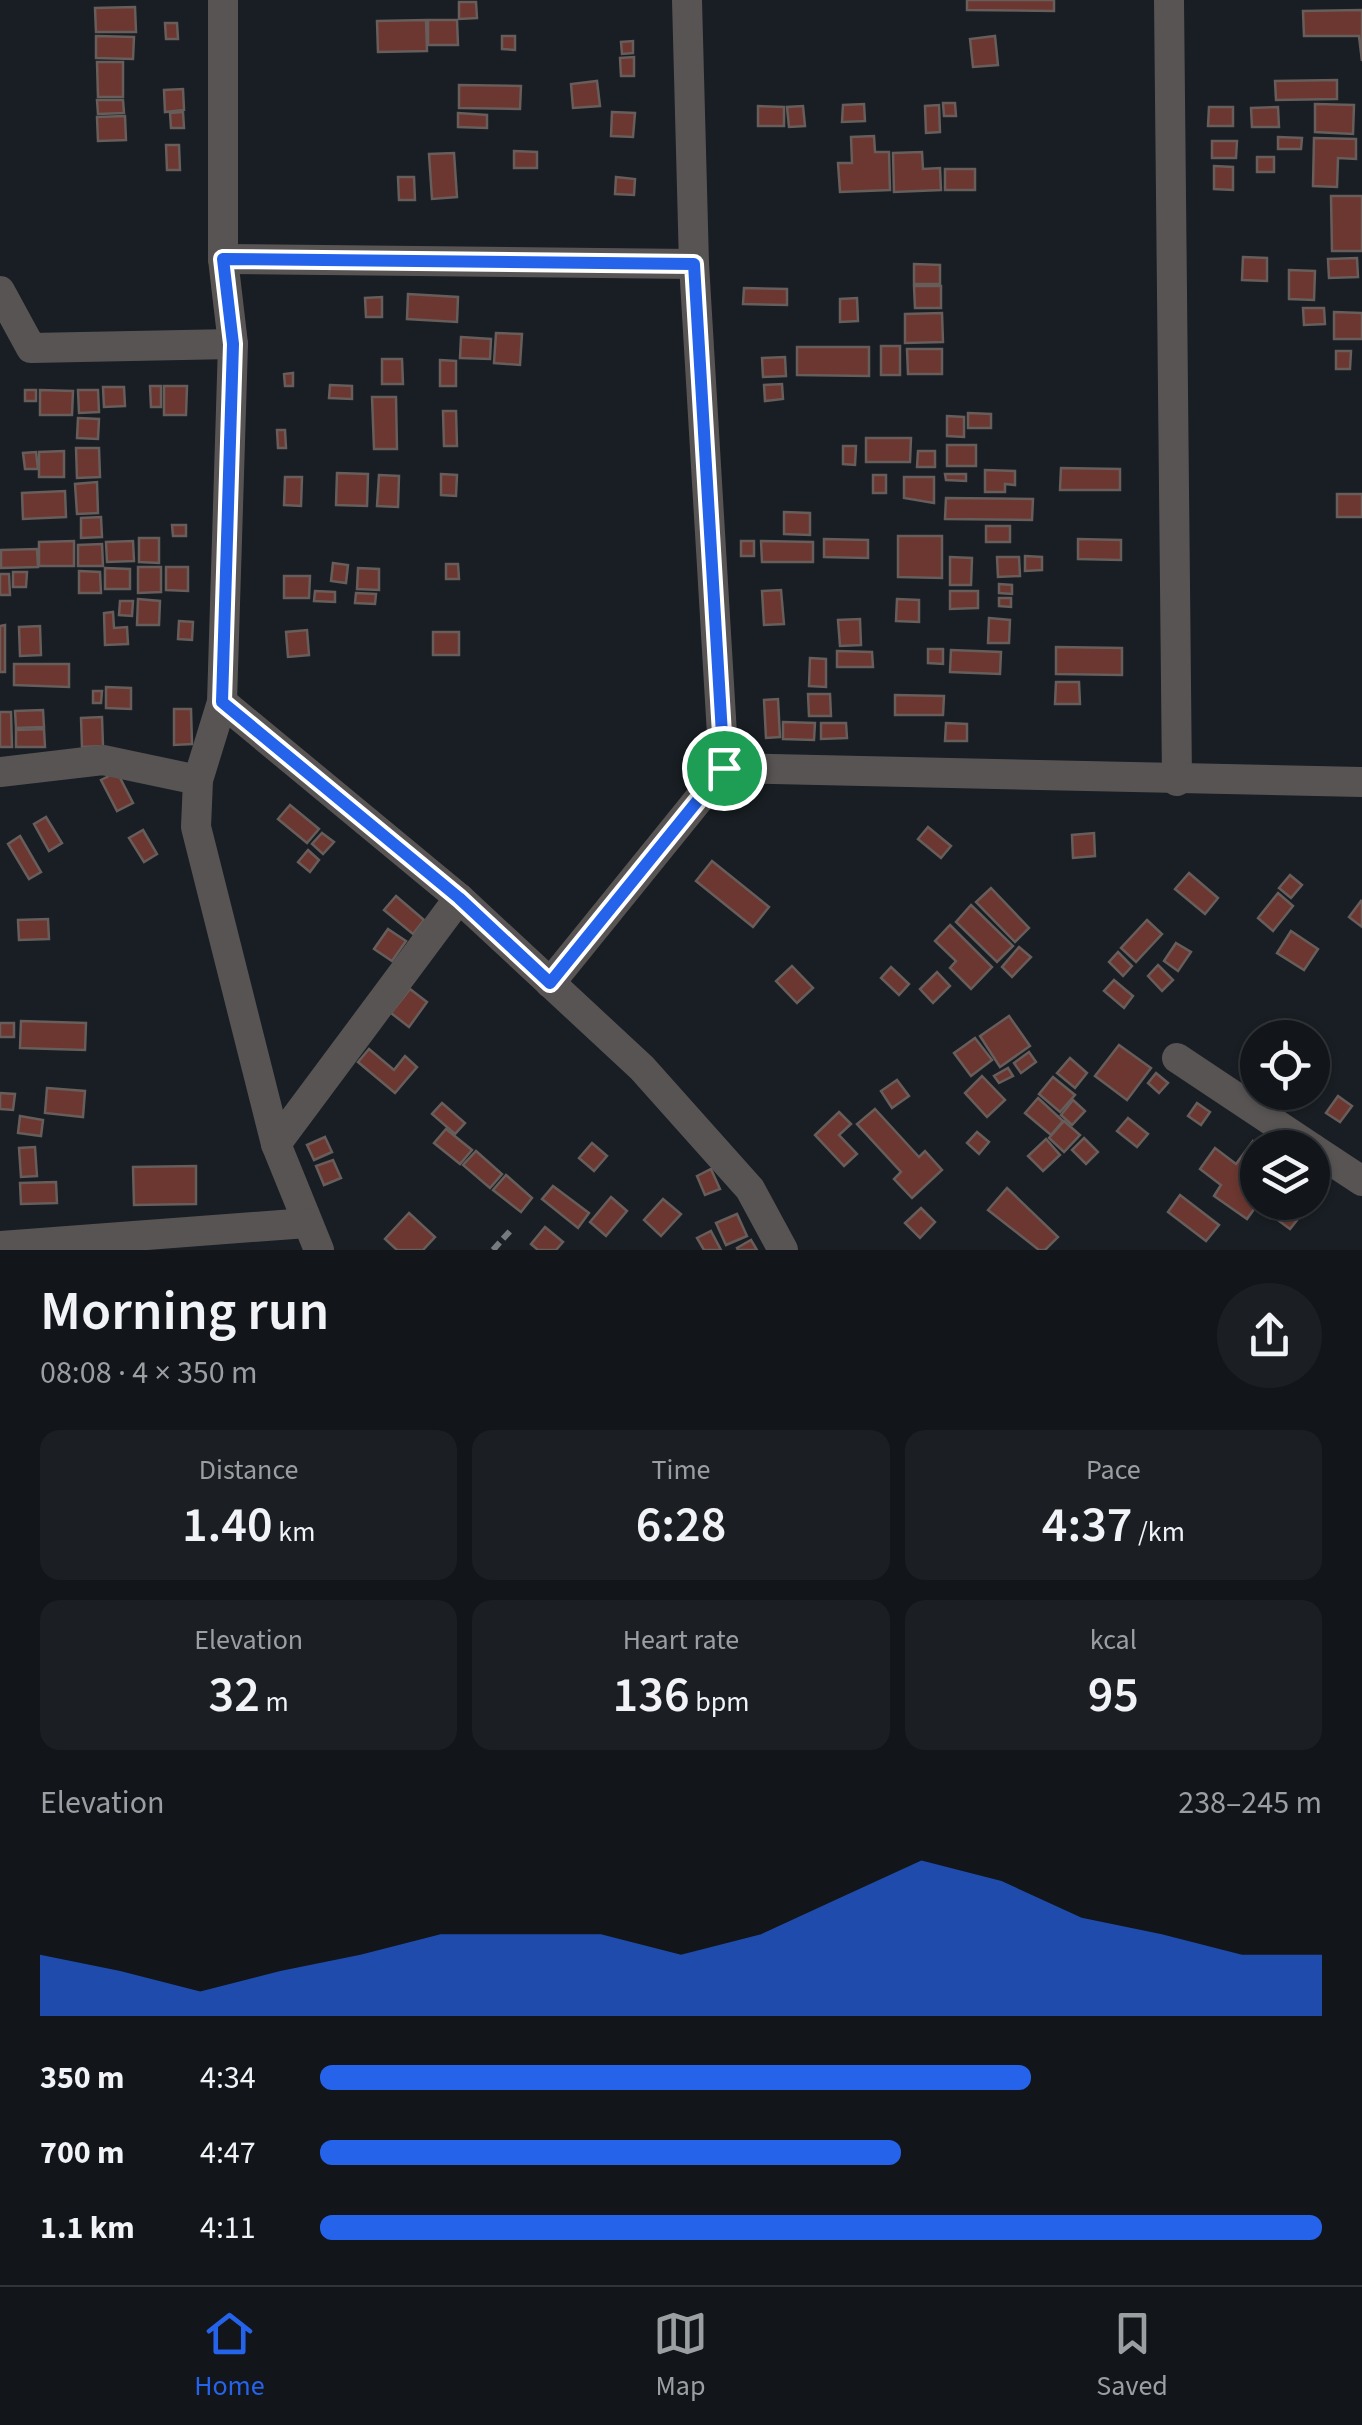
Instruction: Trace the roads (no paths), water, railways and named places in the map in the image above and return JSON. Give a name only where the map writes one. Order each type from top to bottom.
[{"type":"street","points":[[0,1246],[312,1237],[276,1144],[196,826],[198,780],[222,702],[233,344],[223,259],[223,0]]},
{"type":"street","points":[[550,983],[724,768],[694,264],[687,0]]},
{"type":"street","points":[[1169,0],[1177,781]]},
{"type":"street","points":[[223,259],[694,264]]},
{"type":"street","points":[[0,291],[30,348],[233,344]]},
{"type":"street","points":[[222,702],[459,898],[642,1068],[750,1189],[783,1250]]},
{"type":"street","points":[[0,772],[103,760],[198,780]]},
{"type":"street","points":[[724,768],[1177,781],[1362,782]]},
{"type":"street","points":[[276,1144],[459,898]]},
{"type":"street","points":[[1177,1058],[1285,1130]]},
{"type":"street","points":[[1330,1160],[1362,1180]]}]
